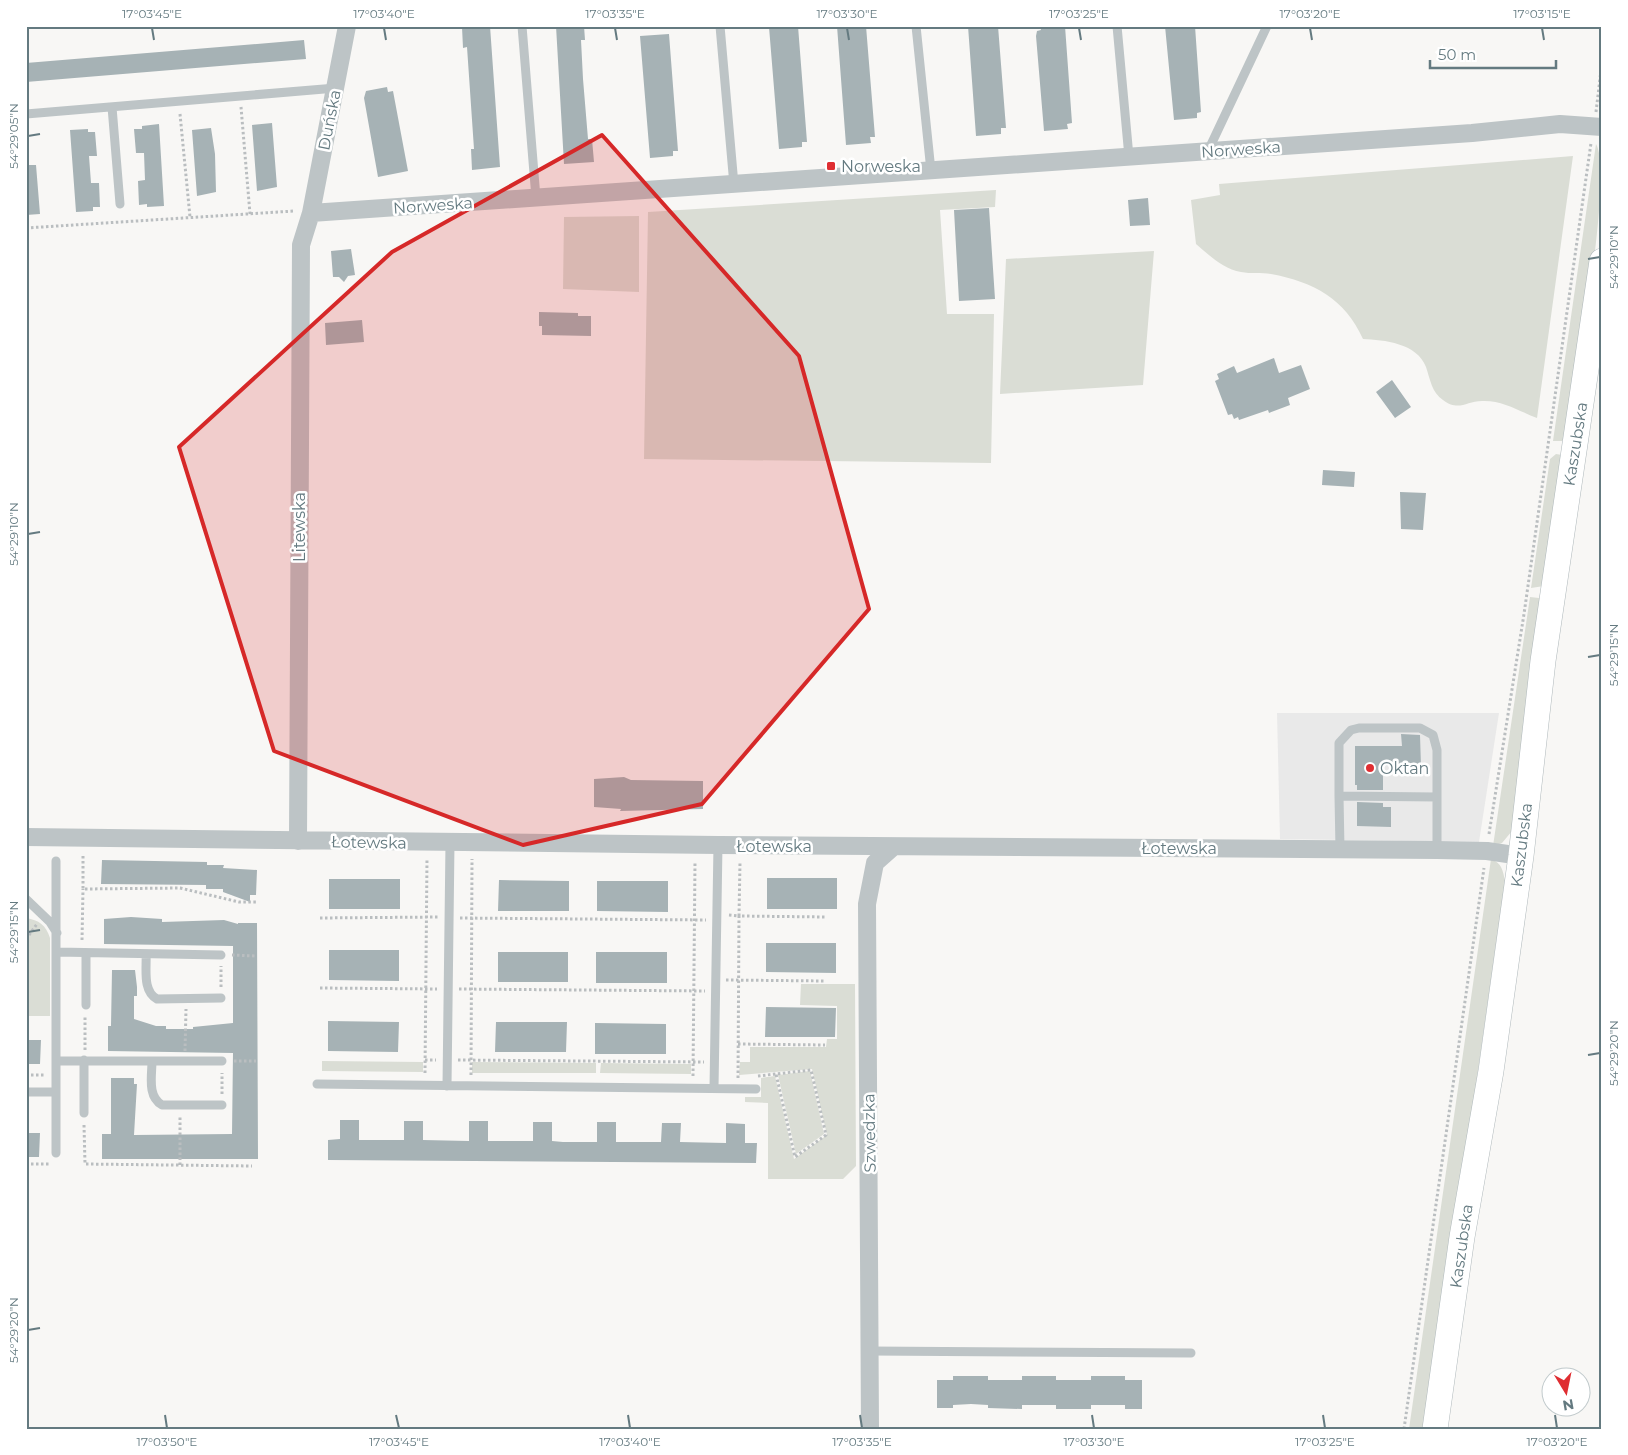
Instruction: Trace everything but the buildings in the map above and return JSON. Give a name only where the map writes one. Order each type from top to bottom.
[{"type":"main road","name":"Kaszubska","points":[[1435,1429],[1462,1237],[1491,1071],[1521,856],[1544,652],[1602,261]]},
{"type":"street","name":"Duńska","points":[[304,212],[336,88],[347,26]]},
{"type":"street","name":"Norweska","points":[[304,212],[734,186],[1472,133],[1560,124],[1598,126]]},
{"type":"street","name":"Litewska","points":[[298,842],[301,245],[304,212]]},
{"type":"street","name":"Łotewska","points":[[26,837],[298,842],[1437,850],[1487,851],[1521,856]]},
{"type":"street","name":"Szwedzka","points":[[870,1429],[867,904],[875,863],[893,846]]},
{"type":"lane","points":[[522,26],[536,198]]},
{"type":"lane","points":[[720,26],[734,186]]},
{"type":"lane","points":[[916,26],[931,171]]},
{"type":"lane","points":[[1118,26],[1128,157]]},
{"type":"lane","points":[[1208,152],[1267,26]]},
{"type":"lane","points":[[26,114],[336,88]]},
{"type":"lane","points":[[112,107],[120,204]]},
{"type":"lane","points":[[1340,849],[1339,743],[1345,735],[1359,728],[1420,728],[1429,731],[1436,742],[1437,850]]},
{"type":"lane","points":[[1340,796],[1437,797]]},
{"type":"lane","points":[[447,1086],[450,843]]},
{"type":"lane","points":[[714,1088],[718,845]]},
{"type":"lane","points":[[56,861],[56,1153]]},
{"type":"lane","points":[[26,899],[50,922],[57,933]]},
{"type":"lane","points":[[57,952],[221,955]]},
{"type":"lane","points":[[84,953],[86,1006]]},
{"type":"lane","points":[[146,954],[147,984],[152,996],[157,999],[221,998]]},
{"type":"lane","points":[[56,1060],[222,1061]]},
{"type":"lane","points":[[84,1060],[84,1113]]},
{"type":"lane","points":[[152,1061],[154,1097],[162,1105],[222,1105]]},
{"type":"lane","points":[[317,1084],[756,1089]]},
{"type":"lane","points":[[26,1092],[56,1092]]},
{"type":"lane","points":[[870,1351],[1191,1353]]},
{"type":"path","points":[[1404,1429],[1487,851],[1598,126],[1602,62]]},
{"type":"path","points":[[240,96],[250,214]]},
{"type":"path","points":[[179,101],[190,218]]},
{"type":"path","points":[[26,228],[304,212]]},
{"type":"path","points":[[83,856],[84,953]]},
{"type":"path","points":[[425,1086],[428,858]]},
{"type":"path","points":[[470,1086],[472,858]]},
{"type":"path","points":[[693,1088],[695,862]]},
{"type":"path","points":[[738,1088],[740,862]]},
{"type":"path","points":[[83,888],[180,888],[239,902],[256,902]]},
{"type":"path","points":[[739,916],[826,916]]},
{"type":"path","points":[[320,918],[427,917]]},
{"type":"path","points":[[449,918],[694,919]]},
{"type":"path","points":[[221,998],[221,955],[255,956]]},
{"type":"path","points":[[739,980],[826,981]]},
{"type":"path","points":[[320,988],[426,989]]},
{"type":"path","points":[[471,989],[694,991]]},
{"type":"path","points":[[184,1061],[186,999]]},
{"type":"path","points":[[84,1060],[86,1006]]},
{"type":"path","points":[[738,1044],[825,1045]]},
{"type":"path","points":[[447,1060],[714,1062]]},
{"type":"path","points":[[222,1105],[222,1061],[256,1062]]},
{"type":"path","points":[[754,1076],[811,1070],[826,1135],[795,1157],[776,1074]]},
{"type":"path","points":[[26,1075],[56,1075]]},
{"type":"path","points":[[738,1076],[746,1076]]},
{"type":"path","points":[[180,1105],[180,1165]]},
{"type":"path","points":[[84,1113],[84,1164],[252,1166]]},
{"type":"path","points":[[26,1164],[56,1164],[56,1153]]},
{"type":"highlighted area","points":[[602,135],[799,356],[869,609],[702,804],[523,845],[274,751],[179,447],[392,252]]},
{"type":"shaded area","points":[[1596,144],[1600,163],[1600,196],[1591,283],[1567,435],[1562,441],[1553,441]]},
{"type":"shaded area","points":[[1573,156],[1537,418],[1496,402],[1476,401],[1458,406],[1449,403],[1436,394],[1422,359],[1408,348],[1399,344],[1363,339],[1347,313],[1326,294],[1287,277],[1267,273],[1245,273],[1228,268],[1196,244],[1191,200],[1220,195],[1219,184]]},
{"type":"shaded area","points":[[996,190],[995,207],[940,210],[947,314],[994,314],[991,463],[644,459],[648,212]]},
{"type":"shaded area","points":[[639,216],[639,292],[563,289],[564,217]]},
{"type":"shaded area","points":[[1154,251],[1143,385],[1000,394],[1006,259]]},
{"type":"shaded area","points":[[1556,454],[1562,455],[1544,586],[1531,588],[1550,459]]},
{"type":"shaded area","points":[[1530,597],[1539,598],[1541,602],[1512,831],[1502,843],[1493,846]]},
{"type":"shaded area","points":[[1277,713],[1499,713],[1479,842],[1280,839]]},
{"type":"shaded area","points":[[1491,859],[1500,865],[1505,881],[1427,1429],[1409,1429]]},
{"type":"shaded area","points":[[26,918],[41,924],[50,938],[50,1016],[26,1016]]},
{"type":"shaded area","points":[[801,984],[855,984],[856,1166],[843,1179],[768,1179],[768,1103],[745,1102],[745,1097],[761,1097],[761,1078],[775,1076],[794,1159],[827,1135],[812,1069],[739,1075],[740,1062],[750,1062],[750,1047],[826,1047],[827,1039],[837,1039],[837,1006],[800,1005]]},
{"type":"shaded area","points":[[322,1061],[423,1062],[423,1072],[322,1071]]},
{"type":"shaded area","points":[[472,1062],[596,1063],[596,1073],[472,1073]]},
{"type":"shaded area","points":[[601,1063],[691,1064],[691,1074],[600,1073]]},
{"type":"shaded area","points":[[810,1071],[824,1134],[796,1154],[778,1075]]},
{"type":"place","name":"Norweska","points":[[831,166]]},
{"type":"place","name":"Oktan","points":[[1370,768]]}]
